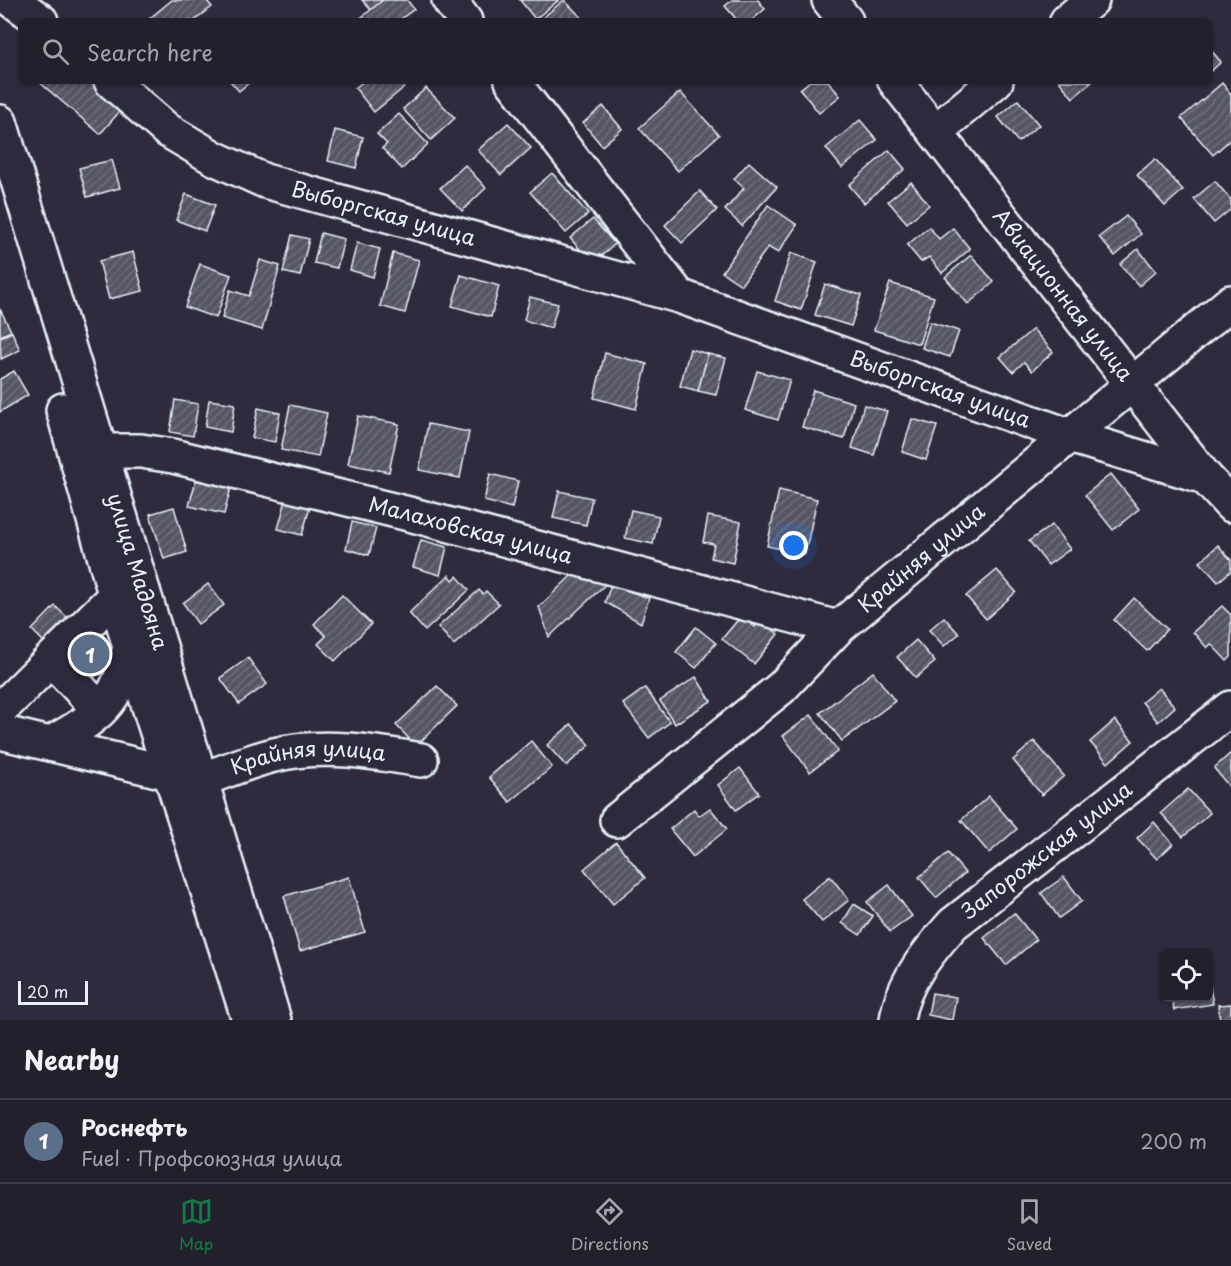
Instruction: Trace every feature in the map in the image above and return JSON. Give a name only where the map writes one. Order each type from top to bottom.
[{"type":"street","points":[[12,0],[37,18]]},
{"type":"street","points":[[449,0],[463,18]]},
{"type":"street","points":[[829,0],[844,18]]},
{"type":"street","points":[[1071,18],[1092,0]]},
{"type":"street","name":"Выборгская улица","points":[[114,84],[167,130],[214,158],[265,181],[680,296],[1070,436],[1205,477]]},
{"type":"street","points":[[514,84],[680,296]]},
{"type":"street","name":"Авиационная улица","points":[[898,84],[1205,477],[1231,505]]},
{"type":"street","points":[[936,131],[992,84]]},
{"type":"street","name":"улица Мадояна","points":[[0,122],[99,451],[249,1020]]},
{"type":"street","name":"улица Мадояна","points":[[0,193],[130,647],[185,776],[274,1020]]},
{"type":"street","name":"Крайняя улица","points":[[617,820],[781,688],[838,628],[1231,302]]},
{"type":"street","name":"Малаховская улица","points":[[99,451],[141,451],[173,456],[409,514],[838,628]]},
{"type":"street","points":[[0,710],[116,595]]},
{"type":"street","points":[[50,744],[81,726],[114,697],[124,677],[130,647]]},
{"type":"street","points":[[51,659],[100,710]]},
{"type":"street","name":"Запорожская улица","points":[[897,1020],[910,982],[930,950],[953,924],[1231,708]]},
{"type":"street","points":[[0,732],[185,776]]},
{"type":"street","name":"Крайняя улица","points":[[185,776],[274,754],[295,752],[342,750],[421,760]]},
{"type":"building","points":[[172,0],[206,0],[212,7],[198,18],[150,18]]},
{"type":"building","points":[[362,0],[383,0],[371,10]]},
{"type":"building","points":[[383,0],[407,0],[414,9],[402,18],[361,18]]},
{"type":"building","points":[[520,0],[559,0],[536,18]]},
{"type":"building","points":[[564,0],[582,18],[543,18]]},
{"type":"building","points":[[732,0],[758,0],[765,9],[754,18],[735,18],[725,6]]},
{"type":"building","points":[[1213,53],[1221,62],[1213,69]]},
{"type":"building","points":[[1222,83],[1231,94],[1231,139],[1213,155],[1181,118]]},
{"type":"building","points":[[42,84],[107,84],[128,102],[100,134]]},
{"type":"building","points":[[233,84],[247,84],[239,91]]},
{"type":"building","points":[[360,84],[408,84],[374,112],[355,88]]},
{"type":"building","points":[[806,84],[830,84],[840,96],[819,113],[800,89]]},
{"type":"building","points":[[1061,84],[1089,84],[1073,98]]},
{"type":"building","points":[[426,88],[455,118],[431,140],[403,109]]},
{"type":"building","points":[[680,92],[719,135],[678,171],[639,128]]},
{"type":"building","points":[[1018,100],[1039,125],[1018,142],[998,117]]},
{"type":"building","points":[[603,106],[622,129],[602,146],[583,123]]},
{"type":"building","points":[[399,114],[428,144],[402,169],[382,148],[387,144],[377,134]]},
{"type":"building","points":[[860,120],[877,140],[842,168],[826,148]]},
{"type":"building","points":[[508,123],[531,148],[501,175],[478,150]]},
{"type":"building","points":[[335,130],[363,137],[356,168],[328,161]]},
{"type":"building","points":[[889,150],[905,169],[864,203],[849,185]]},
{"type":"building","points":[[1155,159],[1183,190],[1165,206],[1137,175]]},
{"type":"building","points":[[112,160],[120,188],[87,197],[79,168]]},
{"type":"building","points":[[749,162],[777,187],[742,226],[725,210],[744,188],[734,179]]},
{"type":"building","points":[[465,165],[486,188],[462,211],[440,188]]},
{"type":"building","points":[[552,173],[588,214],[566,233],[530,192]]},
{"type":"building","points":[[1215,181],[1231,200],[1231,209],[1214,223],[1194,199]]},
{"type":"building","points":[[911,182],[929,205],[907,223],[888,201]]},
{"type":"building","points":[[700,191],[717,210],[682,243],[665,225]]},
{"type":"building","points":[[186,194],[215,205],[205,231],[176,220]]},
{"type":"building","points":[[768,205],[797,225],[778,253],[768,247],[741,285],[722,272]]},
{"type":"building","points":[[1126,216],[1141,234],[1115,256],[1099,237]]},
{"type":"building","points":[[593,219],[615,244],[593,264],[570,238]]},
{"type":"building","points":[[929,227],[939,239],[953,228],[970,249],[942,273],[929,257],[921,262],[907,245]]},
{"type":"building","points":[[321,233],[344,239],[337,268],[314,263]]},
{"type":"building","points":[[292,235],[309,239],[300,276],[283,272]]},
{"type":"building","points":[[357,243],[380,249],[373,277],[350,270]]},
{"type":"building","points":[[1138,249],[1156,271],[1139,286],[1120,264]]},
{"type":"building","points":[[133,252],[143,291],[109,299],[99,261]]},
{"type":"building","points":[[393,253],[419,260],[405,313],[380,306]]},
{"type":"building","points":[[791,253],[817,262],[801,310],[775,301]]},
{"type":"building","points":[[971,255],[994,282],[968,304],[945,277]]},
{"type":"building","points":[[260,260],[280,266],[262,330],[222,318],[230,290],[249,296]]},
{"type":"building","points":[[200,264],[231,275],[216,318],[185,307]]},
{"type":"building","points":[[461,275],[499,286],[491,317],[452,306]]},
{"type":"building","points":[[890,283],[934,297],[919,344],[874,330]]},
{"type":"building","points":[[825,284],[861,295],[851,326],[815,315]]},
{"type":"building","points":[[530,297],[558,304],[551,328],[524,320]]},
{"type":"building","points":[[0,309],[11,331],[0,336]]},
{"type":"building","points":[[930,322],[959,331],[950,357],[922,348]]},
{"type":"building","points":[[1033,329],[1053,352],[1032,371],[1024,362],[1013,372],[1000,357]]},
{"type":"building","points":[[12,332],[20,350],[1,359],[0,337]]},
{"type":"building","points":[[690,349],[708,354],[698,391],[680,386]]},
{"type":"building","points":[[605,353],[647,364],[636,409],[594,398]]},
{"type":"building","points":[[708,354],[726,358],[716,395],[698,391]]},
{"type":"building","points":[[14,371],[28,395],[0,412],[0,379]]},
{"type":"building","points":[[757,371],[790,380],[778,420],[745,410]]},
{"type":"building","points":[[813,390],[854,403],[844,439],[802,427]]},
{"type":"building","points":[[175,400],[198,404],[193,436],[170,432]]},
{"type":"building","points":[[209,400],[235,404],[231,432],[205,427]]},
{"type":"building","points":[[290,405],[327,413],[318,457],[281,450]]},
{"type":"building","points":[[864,405],[887,411],[874,455],[852,448]]},
{"type":"building","points":[[258,408],[280,413],[275,442],[252,438]]},
{"type":"building","points":[[358,416],[399,424],[389,472],[348,464]]},
{"type":"building","points":[[912,419],[937,426],[926,460],[902,452]]},
{"type":"building","points":[[428,424],[469,432],[460,478],[419,470]]},
{"type":"building","points":[[490,474],[518,481],[512,508],[484,501]]},
{"type":"building","points":[[1111,474],[1139,509],[1113,530],[1085,495]]},
{"type":"building","points":[[197,476],[232,484],[224,514],[189,506]]},
{"type":"building","points":[[779,490],[817,499],[805,554],[767,546]]},
{"type":"building","points":[[559,491],[592,498],[586,525],[553,518]]},
{"type":"building","points":[[286,500],[310,507],[302,535],[278,529]]},
{"type":"building","points":[[174,507],[187,552],[164,559],[150,514]]},
{"type":"building","points":[[631,510],[659,516],[653,544],[625,538]]},
{"type":"building","points":[[708,516],[741,522],[733,563],[711,558],[714,544],[703,542]]},
{"type":"building","points":[[352,522],[376,528],[369,555],[346,549]]},
{"type":"building","points":[[1052,525],[1070,549],[1048,565],[1029,541]]},
{"type":"building","points":[[421,540],[447,547],[440,575],[413,567]]},
{"type":"building","points":[[1218,545],[1231,560],[1231,571],[1218,582],[1200,562]]},
{"type":"building","points":[[997,570],[1016,592],[986,619],[966,596]]},
{"type":"building","points":[[449,575],[453,580],[457,576],[469,590],[425,631],[409,613]]},
{"type":"building","points":[[572,575],[606,584],[549,637],[539,607]]},
{"type":"building","points":[[208,584],[224,605],[198,624],[183,603]]},
{"type":"building","points":[[611,585],[649,598],[641,623],[605,602]]},
{"type":"building","points":[[479,590],[483,594],[486,591],[499,604],[454,645],[438,627]]},
{"type":"building","points":[[342,595],[371,624],[335,661],[318,644],[326,636],[314,624]]},
{"type":"building","points":[[1134,598],[1167,629],[1147,651],[1114,620]]},
{"type":"building","points":[[55,606],[72,622],[48,646],[32,630]]},
{"type":"building","points":[[1222,606],[1231,615],[1231,657],[1227,661],[1211,644],[1207,648],[1193,632]]},
{"type":"building","points":[[741,616],[755,627],[761,620],[778,634],[754,664],[722,639]]},
{"type":"building","points":[[944,617],[959,634],[944,646],[929,630]]},
{"type":"building","points":[[696,627],[716,643],[696,668],[676,652]]},
{"type":"building","points":[[89,635],[112,660],[88,683],[65,658]]},
{"type":"building","points":[[916,640],[935,662],[916,678],[897,657]]},
{"type":"building","points":[[248,658],[267,684],[239,704],[220,678]]},
{"type":"building","points":[[873,672],[895,701],[842,741],[820,713]]},
{"type":"building","points":[[696,677],[711,701],[675,724],[660,701]]},
{"type":"building","points":[[437,686],[457,706],[416,746],[396,725]]},
{"type":"building","points":[[645,688],[670,722],[649,738],[623,704]]},
{"type":"building","points":[[1159,688],[1175,707],[1158,722],[1142,702]]},
{"type":"building","points":[[811,715],[838,751],[810,772],[783,736]]},
{"type":"building","points":[[1115,720],[1133,741],[1108,763],[1090,742]]},
{"type":"building","points":[[571,724],[590,745],[566,766],[547,745]]},
{"type":"building","points":[[531,741],[552,767],[510,802],[489,777]]},
{"type":"building","points":[[1034,741],[1064,776],[1042,795],[1013,760]]},
{"type":"building","points":[[1231,753],[1231,789],[1214,768]]},
{"type":"building","points":[[740,768],[759,793],[736,810],[718,785]]},
{"type":"building","points":[[1188,789],[1210,813],[1183,837],[1161,813]]},
{"type":"building","points":[[989,796],[1017,829],[989,853],[961,820]]},
{"type":"building","points":[[710,808],[727,829],[693,857],[670,829],[694,809],[699,816]]},
{"type":"building","points":[[1154,822],[1173,844],[1157,859],[1137,838]]},
{"type":"building","points":[[616,842],[645,878],[613,904],[584,869]]},
{"type":"building","points":[[948,853],[965,873],[936,898],[919,877]]},
{"type":"building","points":[[830,876],[849,900],[822,922],[802,899]]},
{"type":"building","points":[[349,877],[365,932],[300,951],[284,896]]},
{"type":"building","points":[[1064,877],[1082,901],[1059,918],[1041,893]]},
{"type":"building","points":[[889,885],[912,916],[890,932],[867,902]]},
{"type":"building","points":[[854,904],[873,916],[860,935],[842,923]]},
{"type":"building","points":[[1014,913],[1036,940],[1006,965],[984,938]]},
{"type":"building","points":[[932,993],[956,997],[952,1020],[928,1015]]},
{"type":"building","points":[[1173,1002],[1213,1002],[1213,1004],[1174,1010]]},
{"type":"building","points":[[1231,1004],[1231,1020],[1220,1020],[1218,1005]]},
{"type":"place","name":"Роснефть","points":[[90,654]]}]
